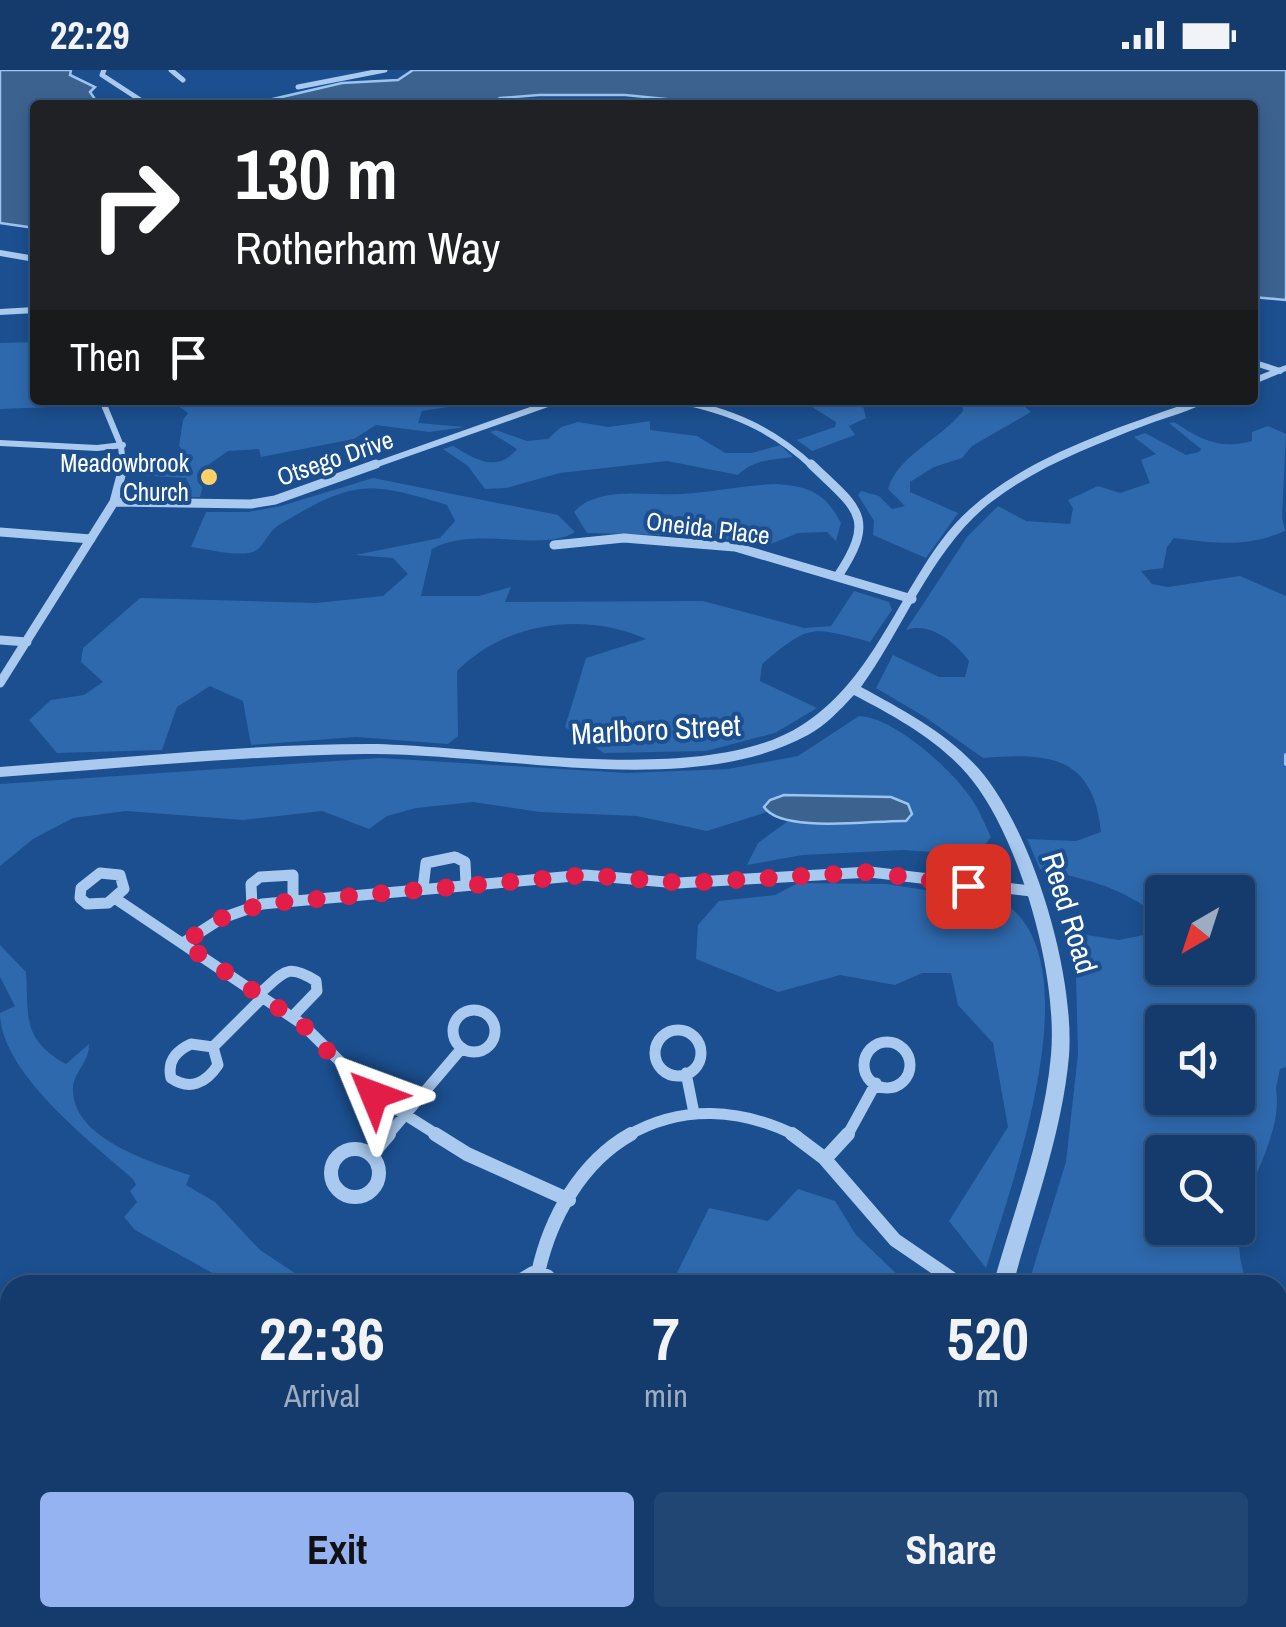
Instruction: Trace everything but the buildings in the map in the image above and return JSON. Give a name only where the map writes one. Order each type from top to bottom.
[{"type":"street","points":[[104,70],[102,75],[140,100]]},
{"type":"street","points":[[170,70],[183,80]]},
{"type":"street","points":[[298,87],[385,70]]},
{"type":"street","points":[[0,253],[30,258]]},
{"type":"street","points":[[0,312],[30,310]]},
{"type":"street","points":[[1258,364],[1283,370]]},
{"type":"street","points":[[1258,380],[1283,370]]},
{"type":"street","points":[[0,683],[114,502],[125,466],[123,445],[104,405]]},
{"type":"street","name":"Otsego Drive","points":[[114,502],[252,504],[275,500],[544,405]]},
{"type":"street","points":[[700,405],[762,425],[791,444],[839,492],[858,517],[861,533],[838,576]]},
{"type":"street","name":"Marlboro Street","points":[[0,772],[369,749],[573,761],[718,757],[763,748],[802,732],[835,708],[956,530],[976,508],[1061,458],[1191,405]]},
{"type":"street","points":[[0,443],[97,448],[123,445]]},
{"type":"street","points":[[0,532],[91,539]]},
{"type":"street","name":"Oneida Place","points":[[554,545],[613,538],[719,544],[912,599]]},
{"type":"street","points":[[0,640],[26,642]]},
{"type":"street","name":"Reed Road","points":[[851,688],[928,734],[977,776],[999,810],[1055,965],[1062,1040],[1053,1094],[1005,1275]]},
{"type":"street","points":[[422,888],[423,866],[427,861],[454,857],[464,861],[466,884]]},
{"type":"street","points":[[183,943],[222,918],[252,907],[293,900],[586,875],[685,883],[870,872],[1031,892]]},
{"type":"street","points":[[252,907],[251,884],[260,877],[293,876],[293,900]]},
{"type":"street","points":[[116,898],[316,1035],[354,1079],[405,1116],[467,1154],[569,1200]]},
{"type":"street","points":[[213,1047],[288,968],[316,980],[317,992],[292,1017]]},
{"type":"street","points":[[879,1044],[898,1048],[910,1061],[910,1078],[895,1086],[876,1083],[863,1069],[865,1053],[879,1044]]},
{"type":"street","points":[[372,1154],[462,1048]]},
{"type":"street","points":[[686,1074],[694,1113]]},
{"type":"street","points":[[825,1159],[846,1137],[876,1083]]},
{"type":"street","points":[[538,1273],[542,1250],[588,1169],[618,1141],[654,1122],[694,1113],[734,1114],[800,1138],[825,1159],[900,1246],[946,1275]]},
{"type":"street","points":[[528,1275],[541,1275]]},
{"type":"shaded area","points":[[0,70],[71,70],[70,75],[95,87],[90,92],[96,100],[30,100],[30,227],[0,223]]},
{"type":"shaded area","points":[[413,70],[1286,70],[1286,300],[1258,297],[1258,100],[676,100],[625,95],[539,95],[496,100],[269,100],[342,83],[398,80]]},
{"type":"shaded area","points":[[30,342],[30,405],[53,407],[0,409],[0,343]]},
{"type":"shaded area","points":[[163,405],[454,405],[422,411],[418,423],[465,427],[429,432],[376,425],[354,439],[261,457],[259,449],[228,451],[208,465],[200,497],[186,497],[190,486],[186,478],[136,475],[136,468],[183,466],[187,456],[179,446],[188,413],[178,406]]},
{"type":"shaded area","points":[[867,405],[863,406],[866,418],[849,426],[855,435],[812,451],[797,440],[835,427],[836,422],[812,407]]},
{"type":"shaded area","points":[[962,405],[1023,405],[1031,412],[972,446],[962,458],[934,467],[910,482],[910,492],[958,513],[926,558],[873,535],[874,521],[858,495],[861,491],[879,496],[892,509],[905,506],[888,489],[893,477],[963,411]]},
{"type":"shaded area","points":[[650,421],[650,430],[697,436],[725,453],[752,453],[780,445],[793,457],[757,463],[738,475],[667,461],[560,473],[506,488],[485,489],[468,466],[443,449],[453,446],[486,462],[502,461],[517,449],[490,432],[496,430],[527,441],[548,439],[561,427],[578,422],[609,427]]},
{"type":"shaded area","points":[[1169,423],[1220,444],[1252,441],[1252,432],[1268,426],[1286,434],[1282,517],[1285,531],[1243,542],[1174,538],[1167,547],[1163,568],[1141,571],[1152,584],[1168,587],[1240,576],[1286,596],[1286,1067],[1280,1069],[1271,1135],[1255,1179],[1255,1135],[1145,1135],[1145,1245],[1240,1245],[1245,1275],[1031,1275],[1066,1162],[1078,1054],[1076,975],[1061,931],[1119,940],[1145,935],[1145,985],[1255,985],[1255,875],[1145,875],[1145,906],[1113,889],[1040,869],[1027,839],[1076,841],[1101,832],[1096,806],[1077,773],[1046,759],[983,758],[876,688],[893,655],[939,677],[965,677],[969,661],[950,641],[933,631],[906,630],[967,537],[998,506],[1026,521],[1070,524],[1073,508],[1068,500],[1098,486],[1120,493],[1150,483],[1141,460],[1156,454],[1134,437],[1145,433],[1186,455],[1201,449]]},
{"type":"shaded area","points":[[373,478],[558,515],[575,532],[545,540],[468,539],[432,549],[421,596],[479,596],[511,587],[505,602],[703,601],[804,628],[831,626],[854,591],[889,602],[892,610],[870,642],[822,631],[791,641],[762,664],[760,681],[817,708],[775,733],[706,751],[604,753],[565,727],[586,658],[646,639],[597,625],[547,626],[498,641],[476,654],[457,671],[458,736],[448,744],[356,737],[251,745],[243,701],[210,686],[177,707],[162,750],[57,753],[29,720],[51,700],[84,695],[103,682],[81,662],[83,648],[140,598],[316,603],[383,596],[408,574],[393,558],[355,555],[440,538],[455,521],[447,505],[397,491],[360,489],[325,500],[279,525],[253,552],[191,547],[206,512],[248,512],[281,506]]},
{"type":"shaded area","points":[[777,484],[799,487],[823,498],[841,523],[836,541],[827,532],[798,533],[768,545],[701,536],[587,533],[574,512],[596,498],[610,495],[681,494]]},
{"type":"shaded area","points":[[859,716],[889,725],[905,735],[938,761],[964,789],[991,837],[977,855],[903,850],[803,855],[747,865],[758,843],[788,821],[868,824],[906,821],[912,817],[912,811],[849,797],[784,795],[764,807],[767,812],[707,831],[637,816],[540,812],[473,802],[416,808],[387,816],[369,829],[322,811],[243,820],[126,811],[73,818],[33,839],[0,866],[0,784],[380,758],[627,773],[728,769],[798,756]]},
{"type":"shaded area","points":[[784,795],[891,797],[908,804],[912,814],[906,821],[808,823],[774,815],[764,807]]},
{"type":"shaded area","points":[[798,883],[886,884],[1003,902],[1030,931],[1043,972],[1045,1022],[1038,1076],[1027,1131],[986,1268],[949,1221],[1008,1127],[993,1043],[958,1005],[951,973],[922,973],[895,985],[840,975],[778,992],[696,959],[698,925],[719,901],[775,895]]},
{"type":"shaded area","points":[[0,945],[26,972],[30,1025],[41,1045],[66,1064],[89,1044],[73,1087],[76,1105],[85,1121],[116,1146],[190,1175],[186,1185],[215,1202],[260,1250],[298,1275],[216,1275],[135,1230],[124,1217],[137,1202],[130,1191],[136,1185],[133,1179],[72,1126],[15,1059],[4,1036],[0,1013],[15,1006],[0,977]]},
{"type":"shaded area","points":[[798,1189],[835,1201],[856,1235],[898,1275],[676,1275],[709,1208],[768,1221]]},
{"type":"waterway","points":[[1286,755],[1286,764]]},
{"type":"place","name":"Meadowbrook Church","points":[[209,477]]},
{"type":"route","points":[[374,1095],[354,1079],[316,1035],[183,943],[222,918],[262,904],[557,876],[685,883],[870,872],[968,886]]}]
